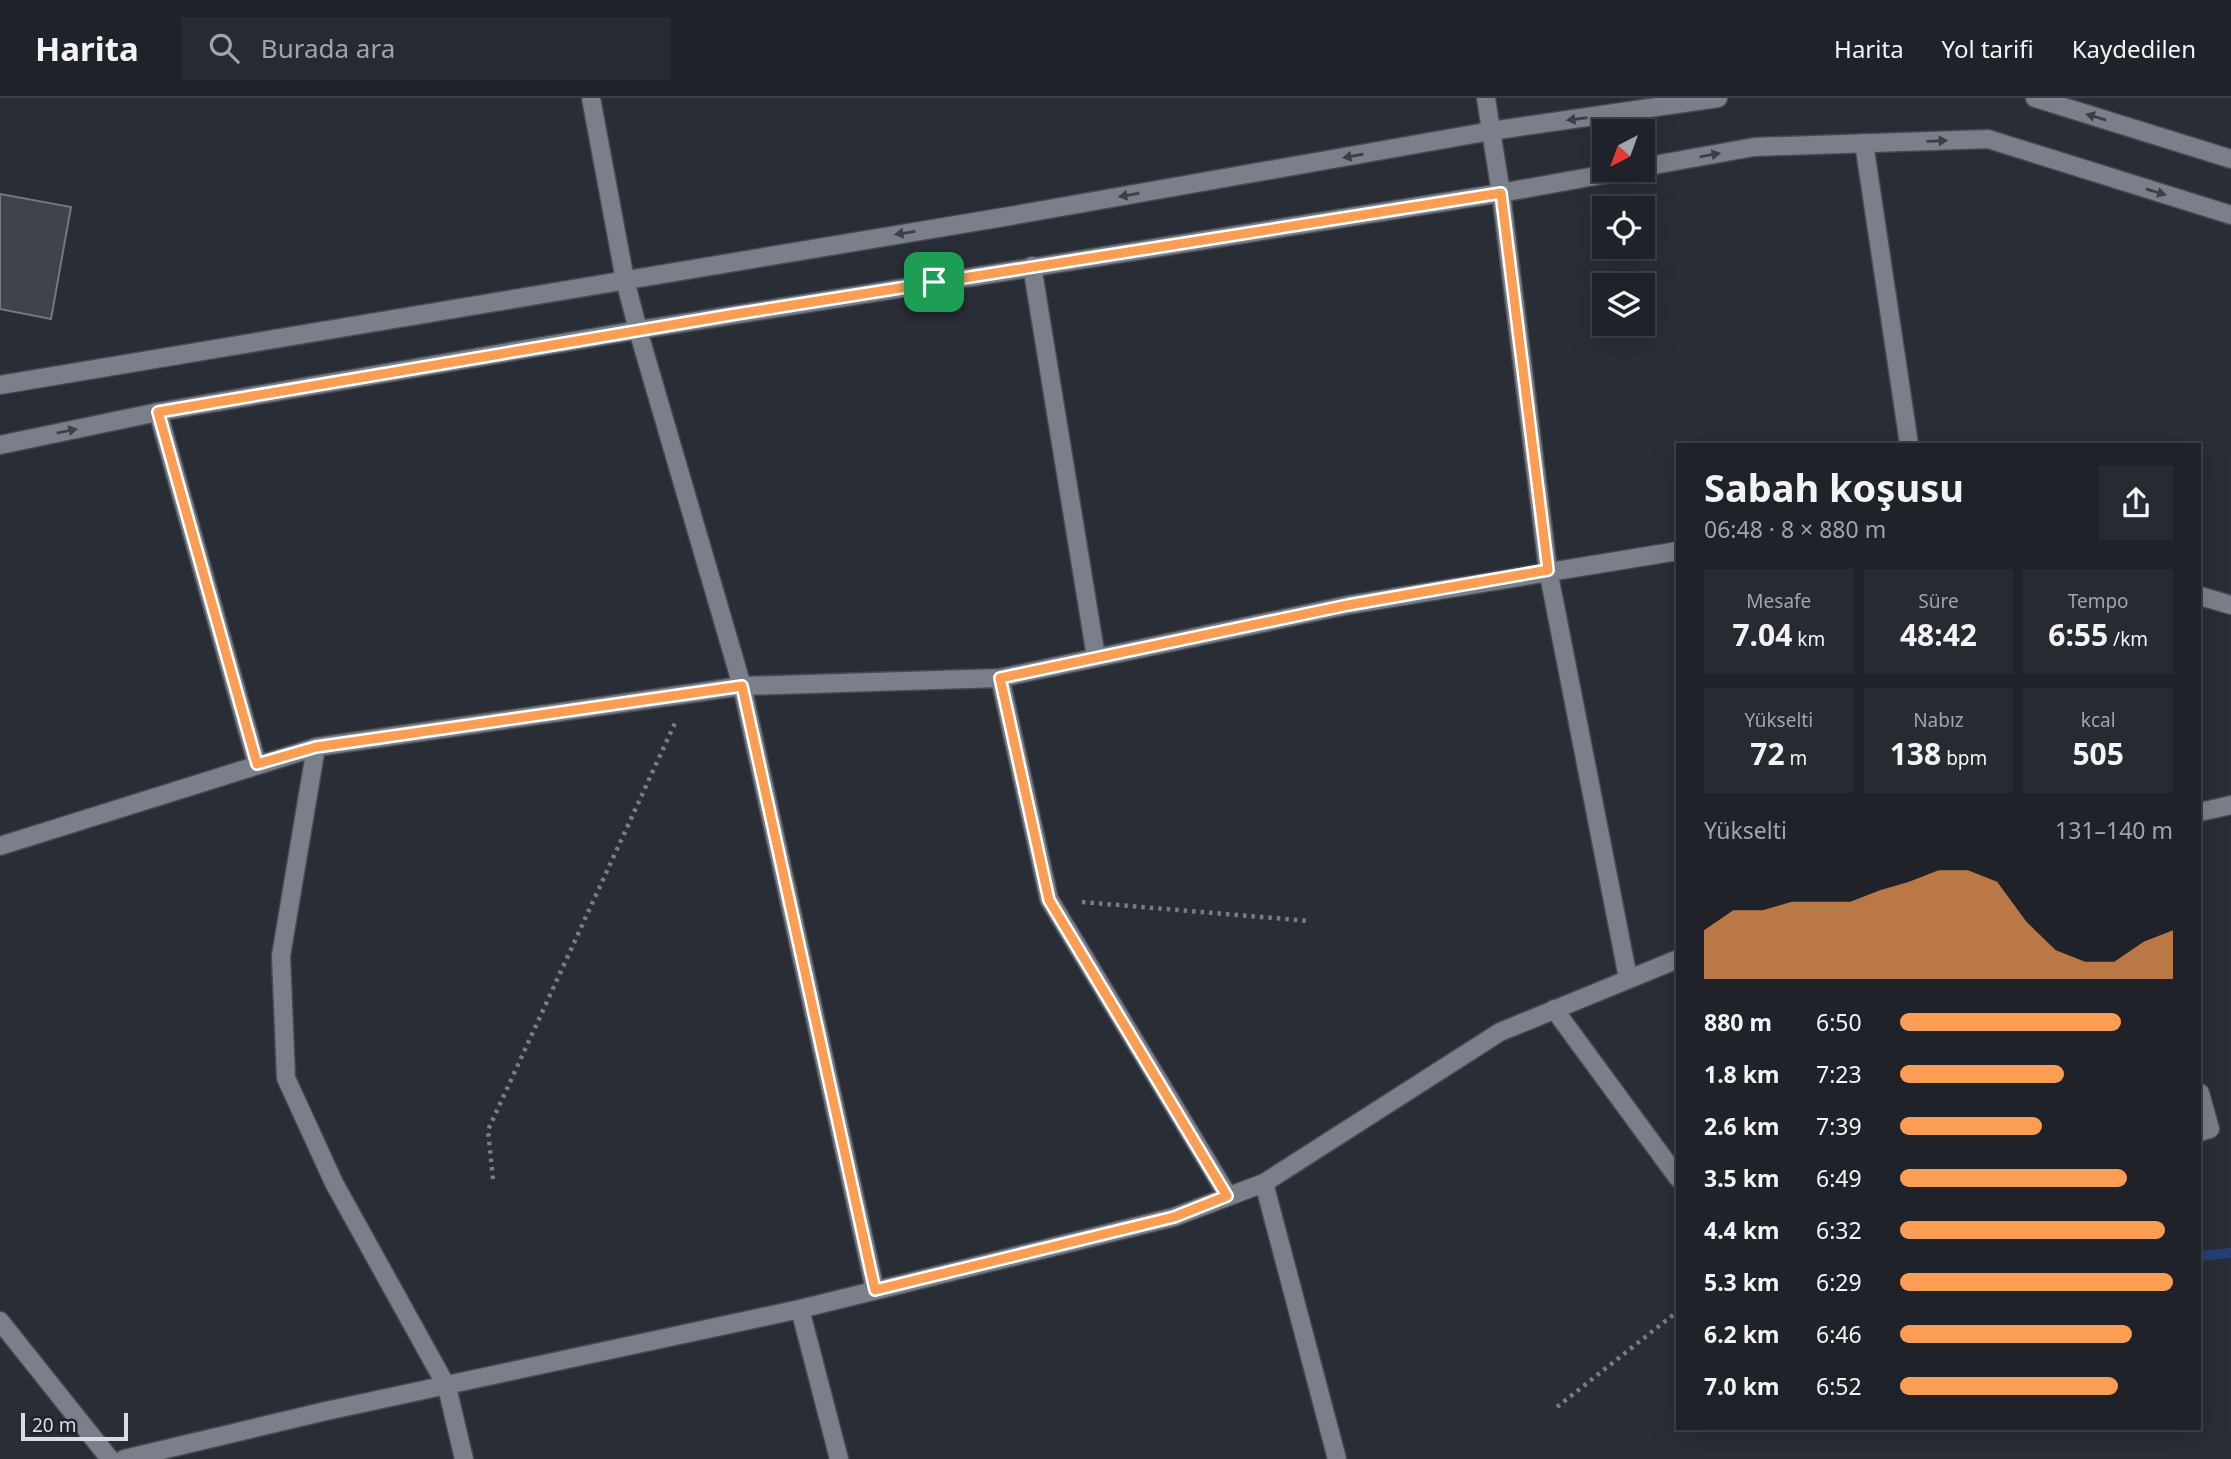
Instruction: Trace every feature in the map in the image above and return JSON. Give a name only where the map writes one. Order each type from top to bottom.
[{"type":"street","points":[[591,98],[625,280],[742,686],[875,1290]]},
{"type":"street","points":[[1486,98],[1501,193],[1548,570],[1628,978]]},
{"type":"street","points":[[0,385],[1491,131],[1718,98]]},
{"type":"street","points":[[2035,98],[2231,159]]},
{"type":"street","points":[[1656,165],[1754,147],[1988,139],[2231,215]]},
{"type":"street","points":[[1864,143],[1909,443]]},
{"type":"street","points":[[0,445],[158,412],[638,330],[1592,177]]},
{"type":"street","points":[[1032,266],[1096,657]]},
{"type":"street","points":[[158,412],[257,764]]},
{"type":"street","points":[[0,846],[316,747],[742,686],[1000,678],[1348,605],[1548,570],[1676,551]]},
{"type":"street","points":[[2201,596],[2231,605]]},
{"type":"street","points":[[1000,678],[1049,900],[1227,1196]]},
{"type":"street","points":[[316,747],[282,956],[286,1078],[334,1183],[447,1387],[464,1459]]},
{"type":"street","points":[[2201,812],[2231,805]]},
{"type":"street","points":[[124,1459],[326,1411],[800,1309],[1174,1217],[1264,1182],[1500,1032],[1676,960]]},
{"type":"street","points":[[1554,1009],[1676,1175]]},
{"type":"street","points":[[2201,1097],[2210,1129],[2201,1132]]},
{"type":"street","points":[[1264,1182],[1337,1459]]},
{"type":"street","points":[[800,1309],[839,1459]]},
{"type":"street","points":[[0,1321],[110,1459]]},
{"type":"path","points":[[494,1179],[488,1130],[688,694]]},
{"type":"path","points":[[1049,900],[1309,921]]},
{"type":"path","points":[[1558,1407],[1676,1313]]},
{"type":"building","points":[[0,194],[71,207],[51,319],[0,309]]},
{"type":"waterway","points":[[2201,1256],[2231,1253]]},
{"type":"route","points":[[1501,193],[1548,570],[1348,605],[1000,678],[1049,900],[1227,1196],[1174,1217],[875,1290],[742,686],[316,747],[257,764],[158,412],[934,282],[1501,193]]}]
